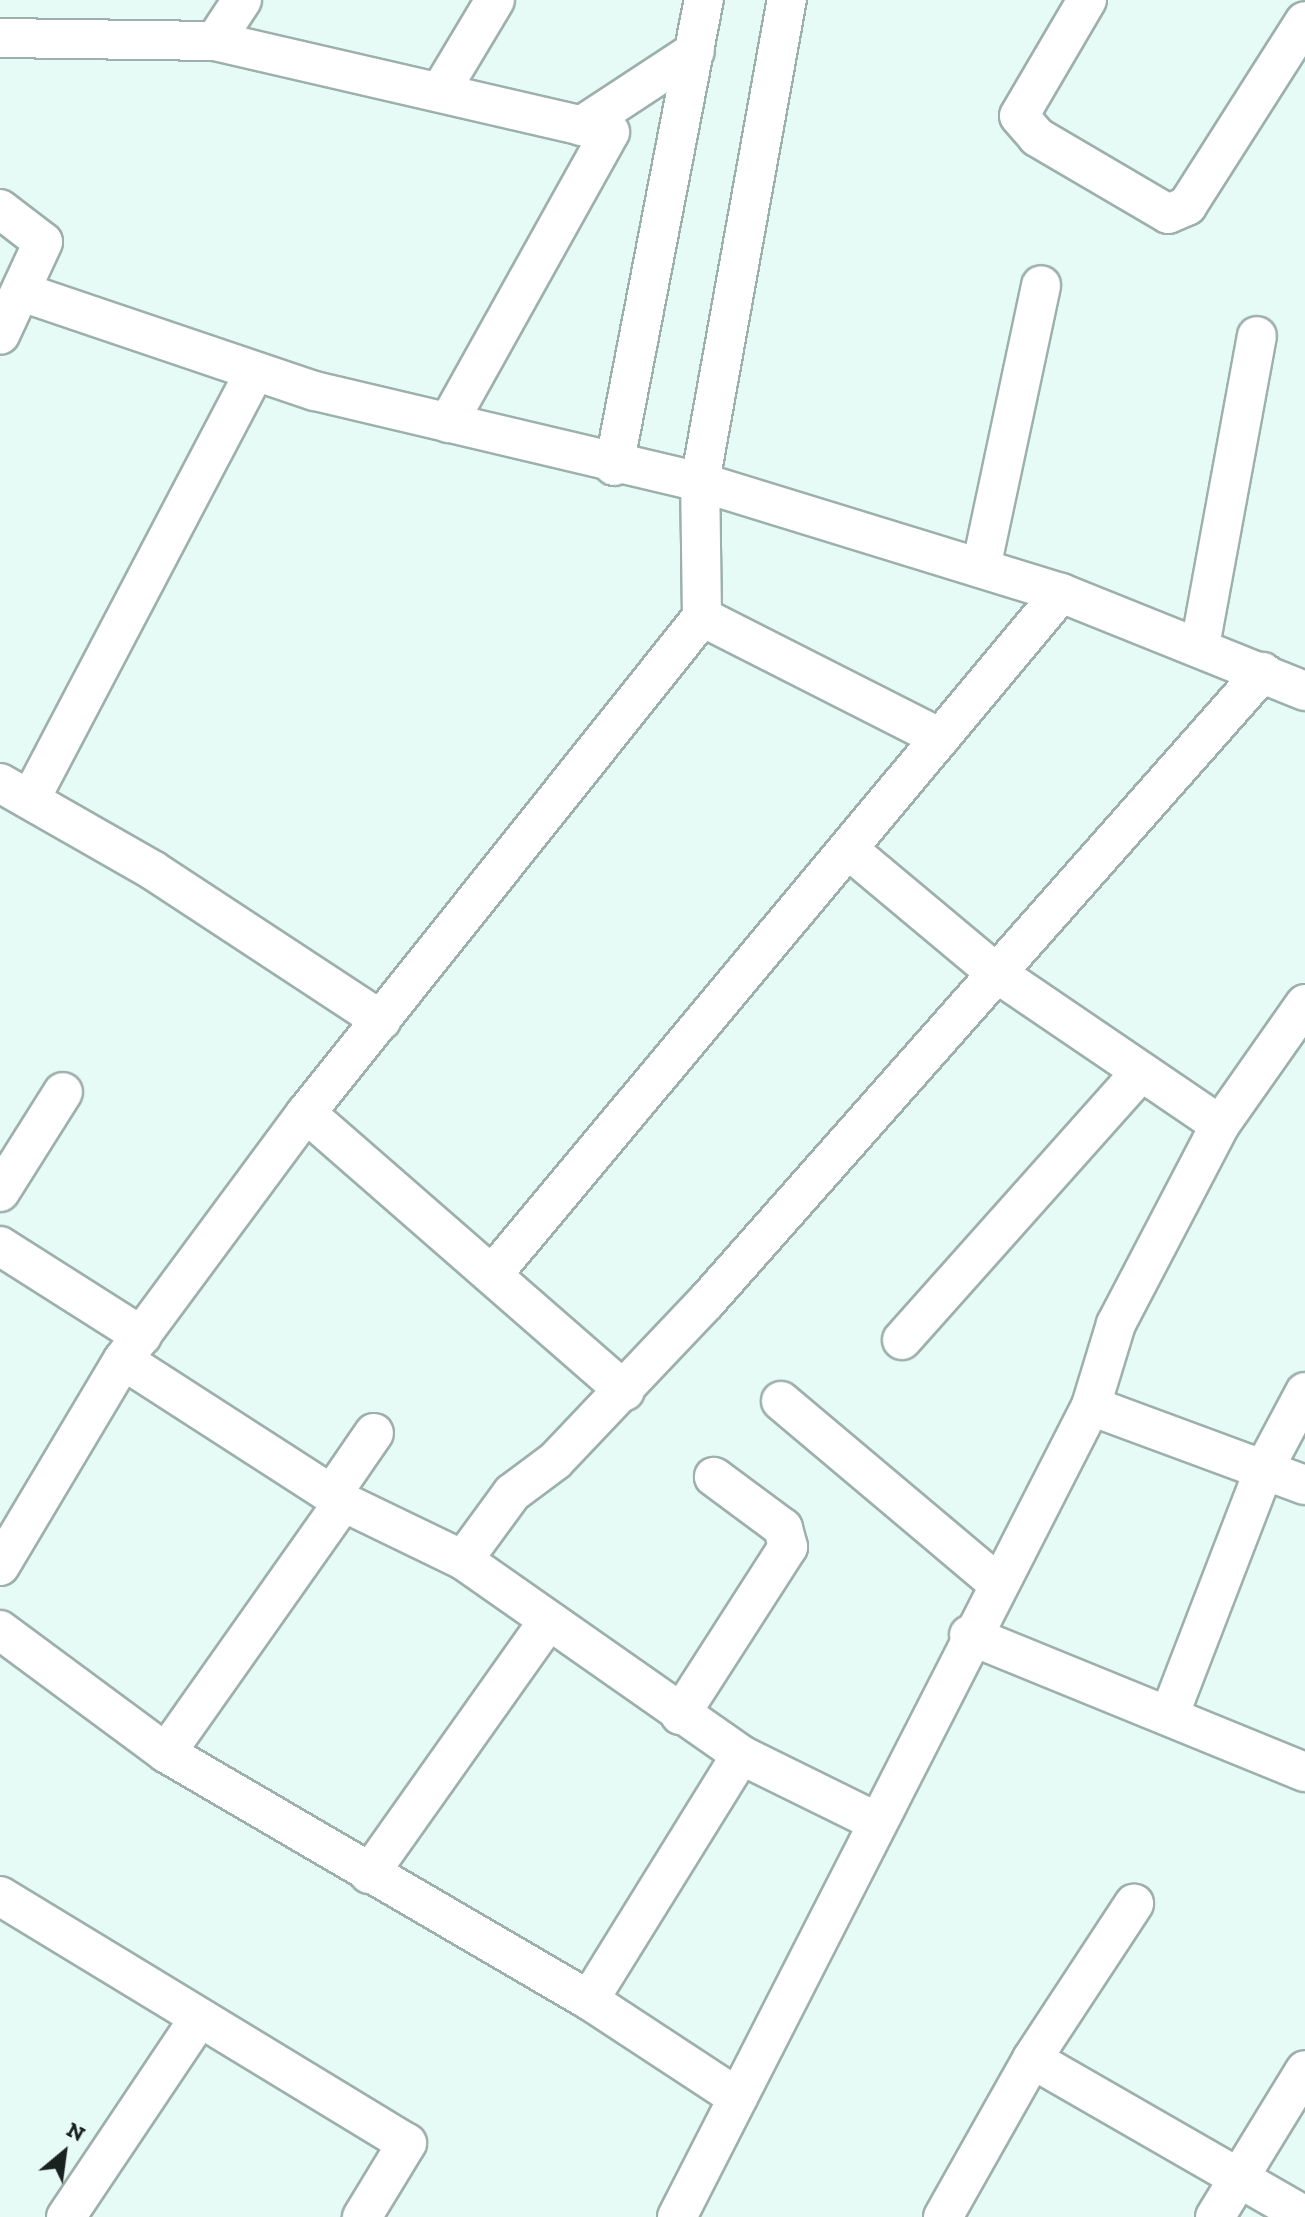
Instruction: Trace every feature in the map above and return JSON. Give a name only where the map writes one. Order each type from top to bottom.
[{"type":"street","points":[[215,41],[242,0]]},
{"type":"street","points":[[440,92],[495,0]]},
{"type":"street","points":[[614,466],[704,0]]},
{"type":"street","points":[[0,1566],[132,1348],[306,1113],[702,617],[700,482],[787,0]]},
{"type":"street","points":[[1087,0],[1019,116],[1037,137],[1168,214],[1187,206],[1305,21]]},
{"type":"street","points":[[0,38],[215,41],[610,132],[448,423]]},
{"type":"street","points":[[581,126],[695,51]]},
{"type":"street","points":[[0,209],[43,242],[0,335]]},
{"type":"street","points":[[981,568],[1041,285]]},
{"type":"street","points":[[22,292],[255,372],[614,466],[700,482],[981,568],[1061,593],[1200,646],[1305,691]]},
{"type":"street","points":[[1200,646],[1257,336]]},
{"type":"street","points":[[255,372],[16,790],[381,1020]]},
{"type":"street","points":[[492,1275],[1061,593]]},
{"type":"street","points":[[702,617],[940,738]]},
{"type":"street","points":[[463,1560],[512,1493],[555,1461],[625,1391],[1263,672]]},
{"type":"street","points":[[849,850],[995,972],[1220,1125]]},
{"type":"street","points":[[677,2217],[996,1582],[1091,1406],[1116,1324],[1220,1125],[1305,1004]]},
{"type":"street","points":[[902,1340],[1141,1072]]},
{"type":"street","points":[[0,1192],[63,1092]]},
{"type":"street","points":[[306,1113],[625,1391]]},
{"type":"street","points":[[0,1246],[132,1348],[337,1498],[463,1560],[546,1624],[741,1755],[875,1821]]},
{"type":"street","points":[[1169,1716],[1265,1467],[1305,1392]]},
{"type":"street","points":[[781,1401],[996,1582]]},
{"type":"street","points":[[1091,1406],[1265,1467],[1305,1485]]},
{"type":"street","points":[[166,1753],[337,1498],[374,1433]]},
{"type":"street","points":[[680,1715],[788,1547],[783,1528],[714,1477]]},
{"type":"street","points":[[369,1874],[546,1624]]},
{"type":"street","points":[[0,1630],[166,1753],[589,2000],[738,2098]]},
{"type":"street","points":[[969,1635],[1305,1772]]},
{"type":"street","points":[[589,2000],[741,1755]]},
{"type":"street","points":[[0,1896],[198,2020],[407,2143],[362,2217]]},
{"type":"street","points":[[943,2217],[1032,2059],[1134,1904]]},
{"type":"street","points":[[66,2217],[198,2020]]},
{"type":"street","points":[[1032,2059],[1305,2216]]},
{"type":"street","points":[[1215,2217],[1305,2070]]}]
